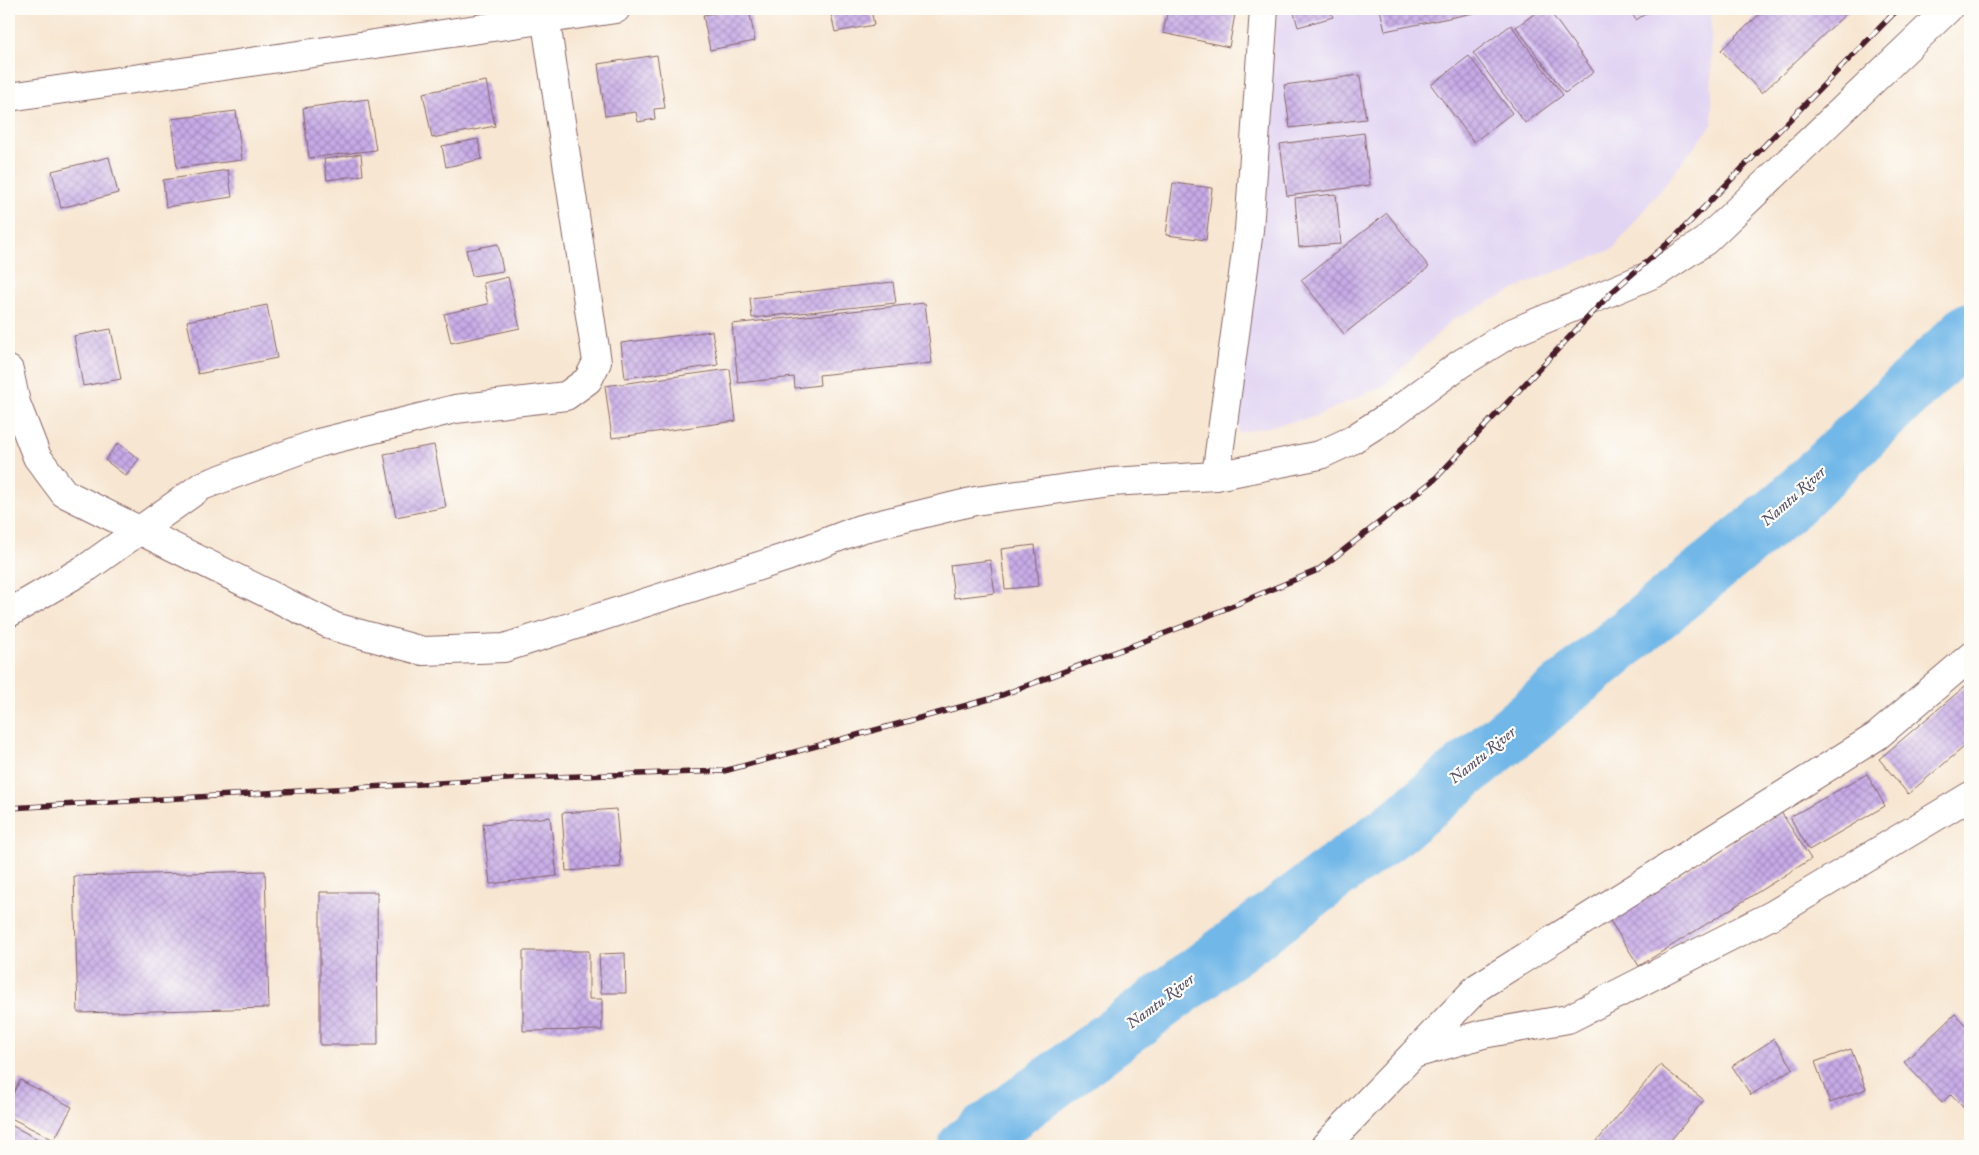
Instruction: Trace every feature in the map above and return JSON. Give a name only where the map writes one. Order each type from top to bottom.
[{"type":"street","points":[[9,97],[544,14],[616,9]]},
{"type":"street","points":[[1216,476],[1249,230],[1264,9]]},
{"type":"street","points":[[9,370],[16,403],[37,457],[64,493],[335,627],[423,650],[504,648],[788,557],[860,529],[975,501],[1110,482],[1216,476],[1320,455],[1350,441],[1394,413],[1460,364],[1509,334],[1658,272],[1705,241],[1948,9]]},
{"type":"street","points":[[9,613],[88,567],[202,486],[318,443],[455,409],[566,396],[588,380],[597,362],[544,14]]},
{"type":"street","points":[[1325,1146],[1478,987],[1877,736],[1970,657]]},
{"type":"street","points":[[1414,1054],[1483,1034],[1568,1019],[1774,914],[1970,796]]},
{"type":"shaded area","points":[[1276,9],[1711,9],[1712,125],[1613,249],[1530,282],[1452,320],[1385,385],[1314,417],[1238,433]]},
{"type":"building","points":[[749,9],[755,41],[710,50],[703,15]]},
{"type":"building","points":[[830,9],[871,9],[874,25],[835,32]]},
{"type":"building","points":[[1168,9],[1236,9],[1229,47],[1163,33]]},
{"type":"building","points":[[1293,9],[1330,9],[1333,17],[1298,27]]},
{"type":"building","points":[[1380,9],[1488,9],[1488,10],[1385,31]]},
{"type":"building","points":[[1541,9],[1548,9],[1594,72],[1565,93],[1516,27]]},
{"type":"building","points":[[1629,9],[1653,9],[1636,20]]},
{"type":"building","points":[[1765,9],[1851,9],[1762,93],[1721,50]]},
{"type":"building","points":[[1511,25],[1563,95],[1525,123],[1473,53]]},
{"type":"building","points":[[657,55],[665,108],[654,109],[655,119],[638,122],[636,112],[605,116],[598,64]]},
{"type":"building","points":[[1469,56],[1512,113],[1474,142],[1431,85]]},
{"type":"building","points":[[1360,75],[1366,119],[1290,128],[1284,85]]},
{"type":"building","points":[[486,81],[495,126],[432,138],[423,93]]},
{"type":"building","points":[[368,99],[376,150],[309,158],[303,108]]},
{"type":"building","points":[[236,111],[242,160],[177,168],[171,119]]},
{"type":"building","points":[[1364,133],[1370,185],[1287,196],[1280,144]]},
{"type":"building","points":[[478,139],[482,159],[446,167],[442,146]]},
{"type":"building","points":[[361,154],[363,175],[327,180],[324,159]]},
{"type":"building","points":[[109,157],[118,193],[61,208],[52,171]]},
{"type":"building","points":[[228,170],[232,197],[166,207],[163,180]]},
{"type":"building","points":[[1173,183],[1212,188],[1206,240],[1166,235]]},
{"type":"building","points":[[1336,194],[1341,244],[1299,247],[1295,198]]},
{"type":"building","points":[[1387,213],[1429,267],[1344,334],[1301,280]]},
{"type":"building","points":[[498,244],[503,271],[472,276],[466,250]]},
{"type":"building","points":[[508,277],[520,328],[451,343],[444,314],[488,304],[483,283]]},
{"type":"building","points":[[893,282],[896,303],[752,318],[750,298]]},
{"type":"building","points":[[925,303],[932,363],[819,375],[820,385],[795,388],[794,377],[738,383],[732,324]]},
{"type":"building","points":[[267,305],[277,358],[198,374],[187,321]]},
{"type":"building","points":[[111,329],[121,379],[83,386],[74,336]]},
{"type":"building","points":[[712,331],[718,365],[625,378],[621,343]]},
{"type":"building","points":[[730,369],[736,421],[612,438],[605,386]]},
{"type":"building","points":[[118,443],[139,459],[126,476],[105,460]]},
{"type":"building","points":[[434,445],[446,507],[396,517],[384,454]]},
{"type":"building","points":[[1035,545],[1039,586],[1005,589],[1001,549]]},
{"type":"building","points":[[990,560],[995,593],[954,598],[950,565]]},
{"type":"building","points":[[1970,682],[1970,742],[1908,794],[1879,759]]},
{"type":"building","points":[[1867,774],[1885,806],[1809,850],[1790,817]]},
{"type":"building","points":[[616,809],[621,867],[566,871],[562,813]]},
{"type":"building","points":[[1781,812],[1811,859],[1639,966],[1609,919]]},
{"type":"building","points":[[550,817],[557,876],[490,884],[483,824]]},
{"type":"building","points":[[265,871],[269,1008],[78,1013],[74,876]]},
{"type":"building","points":[[320,892],[377,892],[378,1045],[320,1045]]},
{"type":"building","points":[[523,951],[589,951],[589,999],[602,999],[602,1030],[523,1031]]},
{"type":"building","points":[[625,953],[626,993],[601,993],[599,954]]},
{"type":"building","points":[[1955,1014],[1970,1030],[1970,1115],[1951,1094],[1942,1103],[1904,1062]]},
{"type":"building","points":[[1774,1039],[1793,1068],[1751,1095],[1732,1066]]},
{"type":"building","points":[[1851,1049],[1866,1089],[1830,1103],[1815,1062]]},
{"type":"building","points":[[1660,1065],[1704,1100],[1666,1146],[1593,1146]]},
{"type":"building","points":[[20,1080],[72,1107],[54,1140],[9,1117],[9,1102]]},
{"type":"building","points":[[9,1124],[51,1146],[9,1146]]},
{"type":"waterway","name":"Namtu River","points":[[966,1146],[1398,826],[1790,503],[1970,330]]},
{"type":"railway","points":[[9,808],[525,778],[724,771],[997,697],[1184,626],[1318,570],[1434,480],[1613,291],[1676,236],[1898,9]]}]
